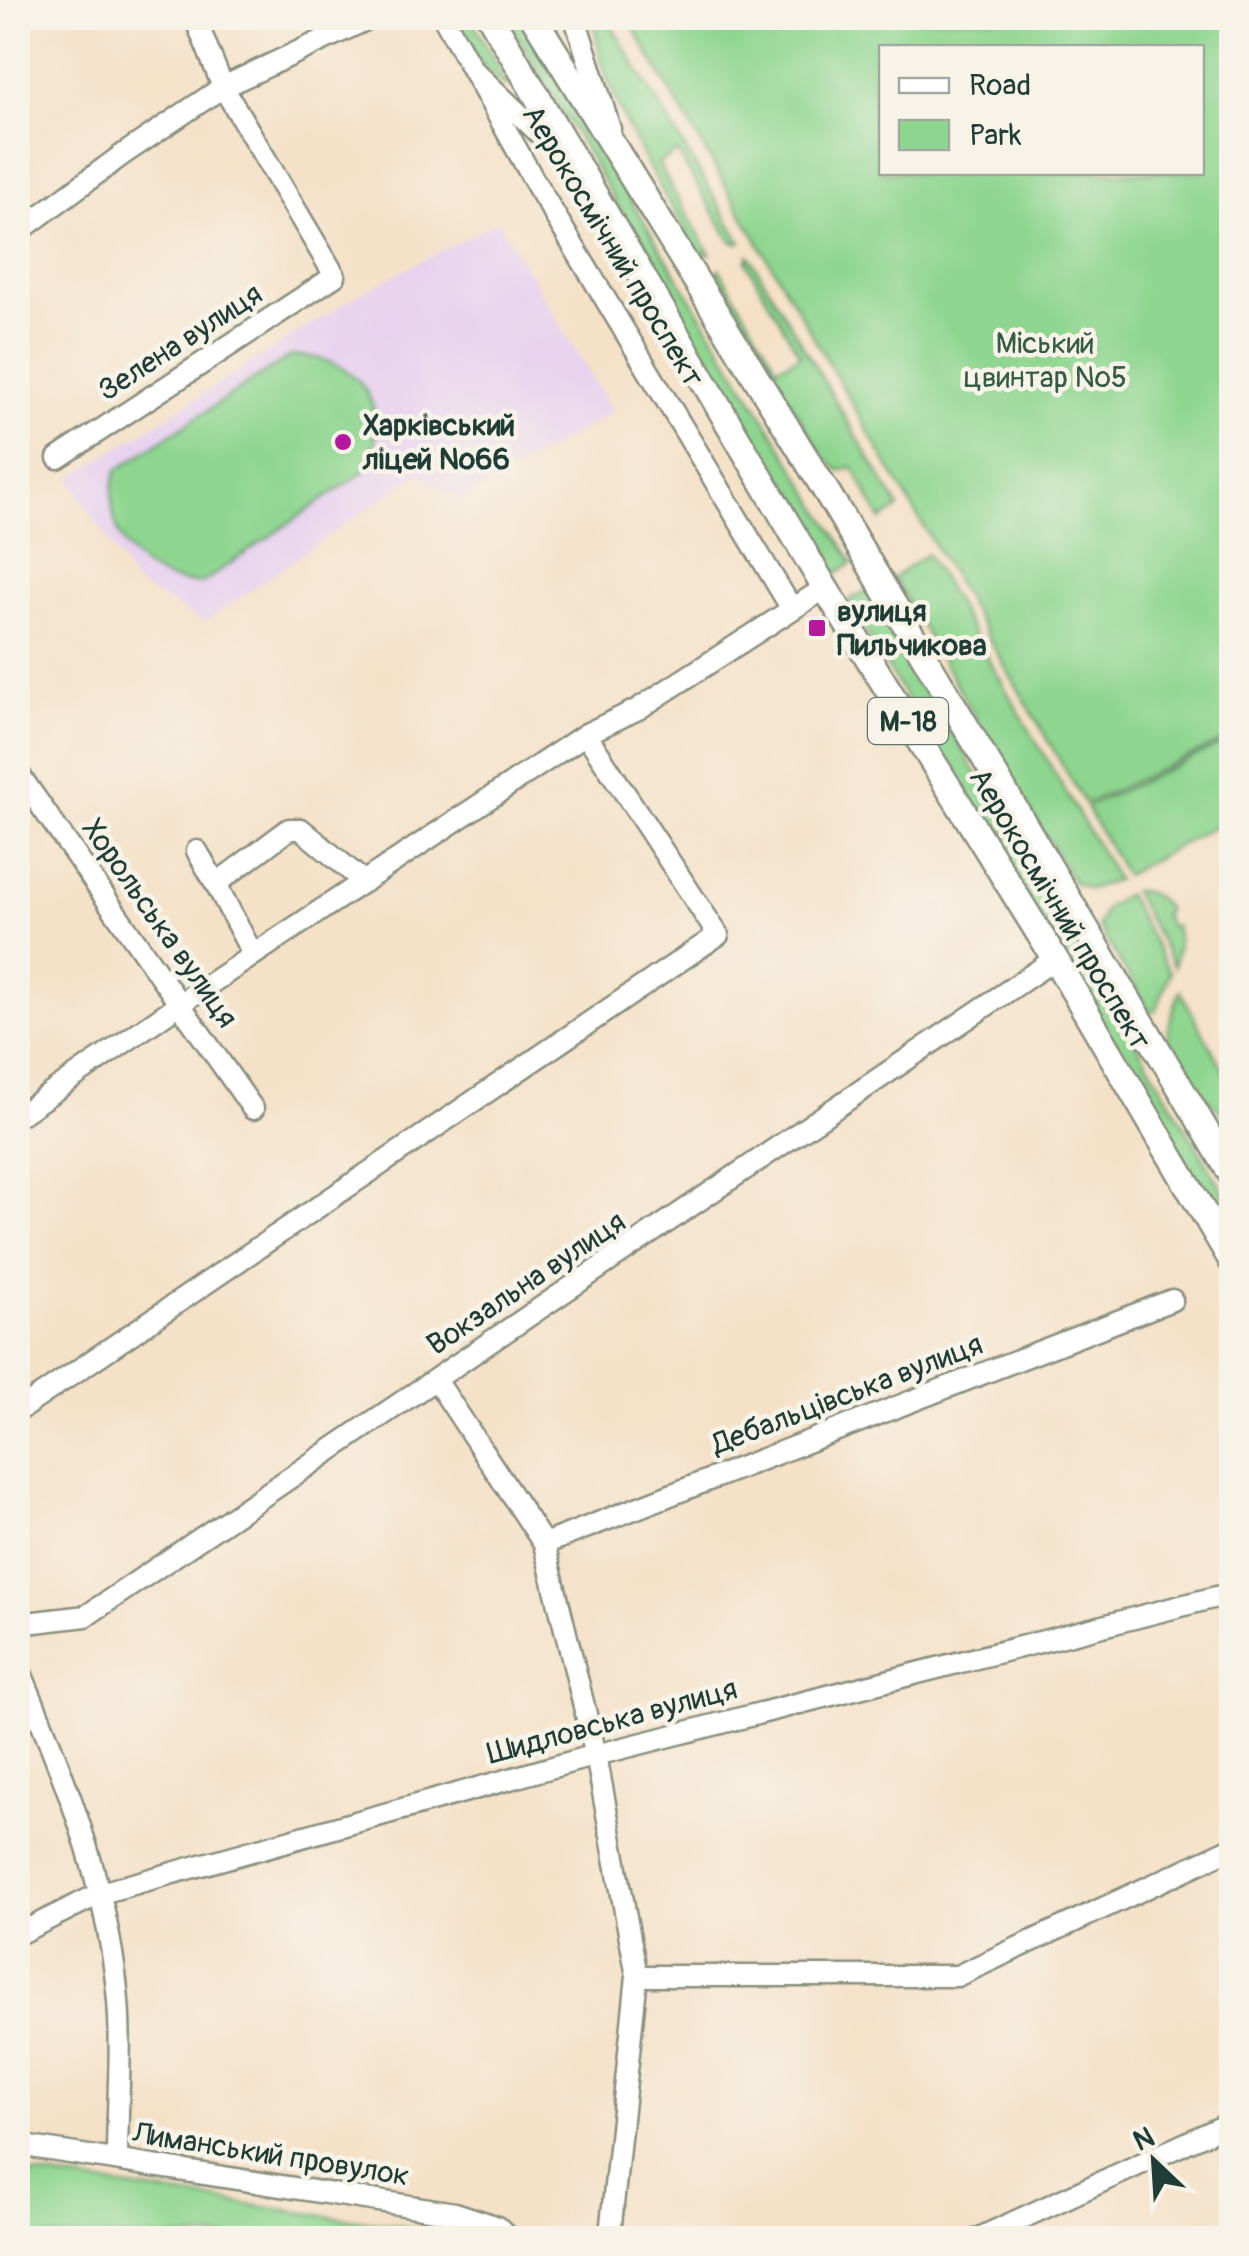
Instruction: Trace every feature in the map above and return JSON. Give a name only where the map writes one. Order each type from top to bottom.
[{"type":"main road","name":"Аерокосмічний проспект","points":[[491,18],[825,588],[1055,958],[1232,1262]]},
{"type":"main road","name":"Аерокосмічний проспект","points":[[534,18],[834,504],[1232,1175]]},
{"type":"street","points":[[195,18],[224,87]]},
{"type":"street","points":[[18,232],[224,87],[370,18]]},
{"type":"street","name":"Аерокосмічний проспект","points":[[444,18],[536,184],[792,609]]},
{"type":"street","name":"Аерокосмічний проспект","points":[[575,18],[618,155]]},
{"type":"street","name":"Аерокосмічний проспект","points":[[472,69],[544,134],[584,180]]},
{"type":"street","name":"Зелена вулиця","points":[[58,458],[336,276],[224,87]]},
{"type":"street","points":[[18,1116],[586,734],[638,709],[825,588]]},
{"type":"street","points":[[18,1412],[718,935],[586,734]]},
{"type":"street","name":"Хорольська вулиця","points":[[18,773],[253,1108]]},
{"type":"street","points":[[216,884],[289,829],[301,829],[364,882]]},
{"type":"street","points":[[197,851],[253,955]]},
{"type":"street","name":"Вокзальна вулиця","points":[[18,1624],[86,1616],[1055,958]]},
{"type":"street","name":"Дебальцівська вулиця","points":[[544,1544],[1172,1300]]},
{"type":"street","points":[[436,1380],[544,1544],[596,1755],[637,1976],[608,2237]]},
{"type":"street","name":"Шидловська вулиця","points":[[18,1934],[101,1893],[596,1755],[1232,1593]]},
{"type":"street","points":[[18,1666],[101,1893],[118,1992],[117,2160]]},
{"type":"street","points":[[637,1976],[957,1976],[1232,1848]]},
{"type":"street","points":[[992,2236],[1232,2122]]},
{"type":"street","name":"Лиманський провулок","points":[[18,2145],[455,2213],[498,2227],[508,2238]]},
{"type":"shaded area","name":"Харківський ліцей №66","points":[[498,221],[612,412],[460,501],[419,473],[205,622],[136,585],[70,479],[359,294]]},
{"type":"green space","points":[[453,18],[471,18],[510,88],[484,67]]},
{"type":"green space","points":[[507,18],[519,18],[853,563],[835,574]]},
{"type":"green space","points":[[594,18],[607,18],[741,242],[730,239],[677,152],[658,164],[710,254],[698,252],[619,108],[598,47]]},
{"type":"green space","name":"Міський цвинтар №5","points":[[628,18],[1231,18],[1231,737],[1085,804]]},
{"type":"green space","points":[[749,255],[899,508],[881,520],[853,467],[840,471],[823,456],[715,277],[719,269],[777,367],[800,355],[746,262]]},
{"type":"green space","points":[[290,356],[335,364],[365,390],[376,427],[374,448],[365,471],[202,583],[159,575],[142,564],[128,550],[113,514],[117,470]]},
{"type":"green space","points":[[927,554],[1117,880],[1089,889],[1073,882],[893,578]]},
{"type":"green space","points":[[868,590],[1231,1204],[1231,1244],[848,601]]},
{"type":"green space","points":[[1231,740],[1231,817],[1125,875],[1086,807]]},
{"type":"green space","points":[[1133,891],[1153,895],[1167,910],[1163,913],[1170,927],[1175,925],[1178,944],[1174,966]]},
{"type":"green space","points":[[1127,894],[1170,973],[1156,1011],[1150,1012],[1098,926],[1106,908]]},
{"type":"green space","points":[[1180,991],[1231,1084],[1231,1123],[1184,1072],[1170,1049],[1169,1027]]},
{"type":"green space","points":[[18,2172],[483,2238],[18,2238]]},
{"type":"place","name":"Харківський ліцей №66","points":[[343,442]]},
{"type":"place","name":"вулиця Пильчикова","points":[[817,628]]}]
